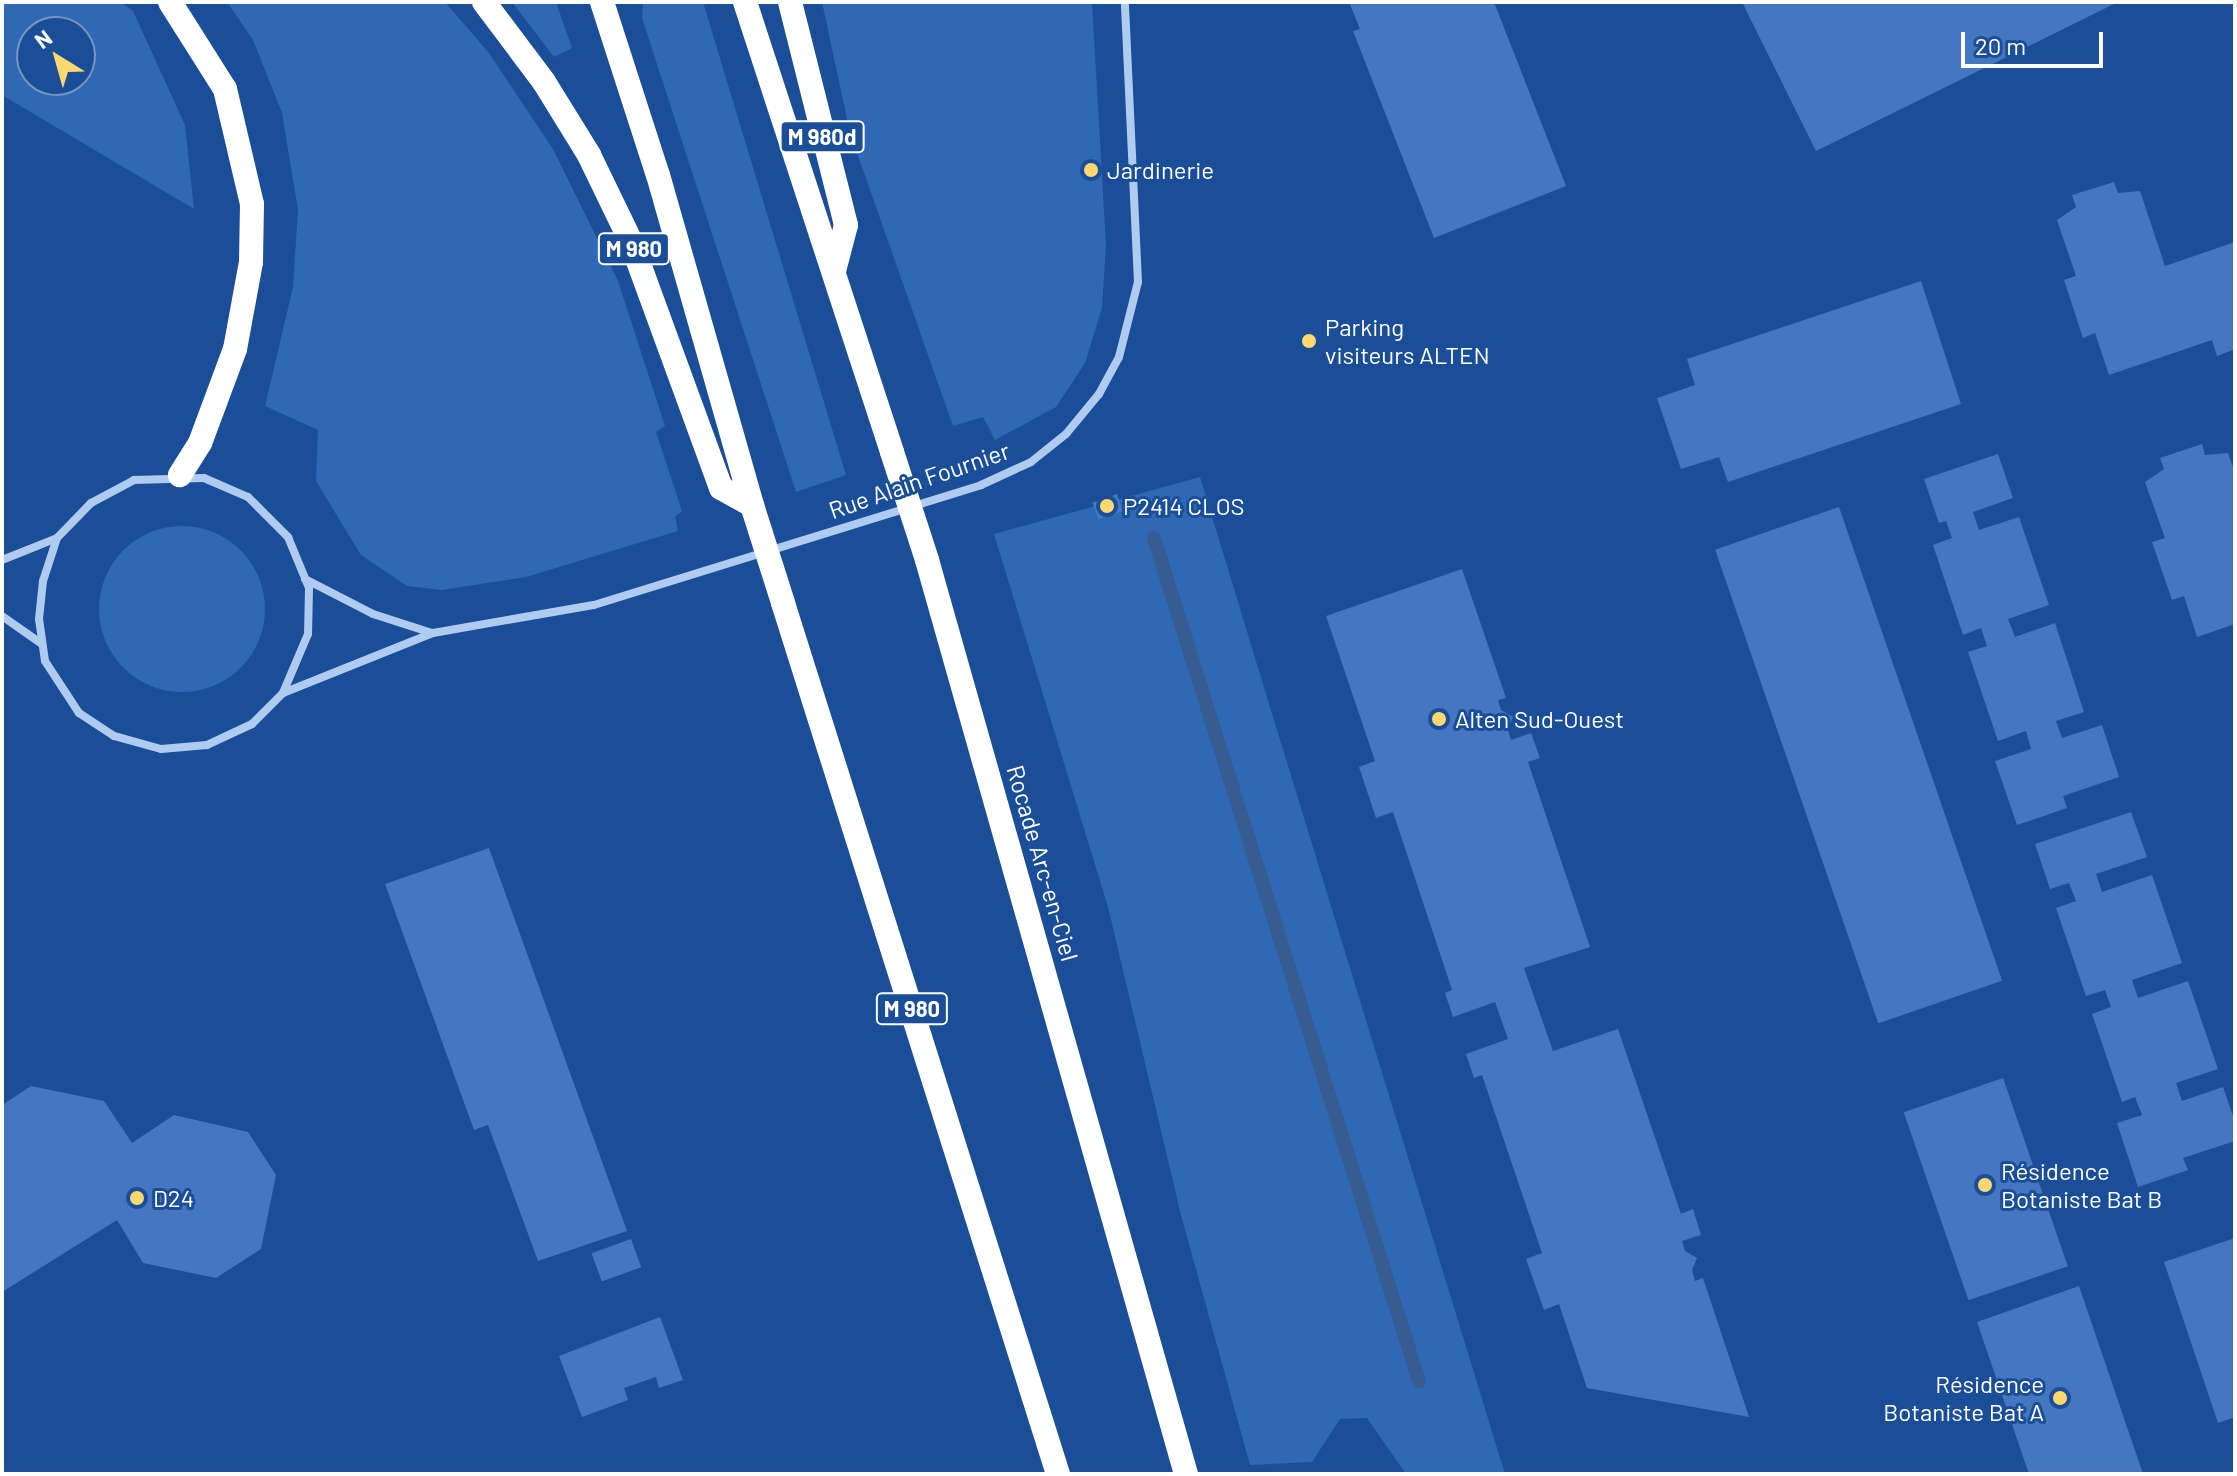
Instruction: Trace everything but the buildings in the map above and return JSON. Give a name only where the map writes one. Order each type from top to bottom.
[{"type":"highway","points":[[170,2],[225,89],[246,161],[252,217],[251,262],[235,349],[200,443],[180,475]]},
{"type":"highway","name":"M 980","points":[[484,2],[544,82],[589,155],[631,242],[721,488],[752,505]]},
{"type":"highway","name":"M 980","points":[[602,2],[658,175],[752,505],[1058,1474]]},
{"type":"highway","name":"Rocade Arc-en-Ciel","points":[[745,2],[927,560],[1186,1474]]},
{"type":"highway","name":"M 980d","points":[[790,2],[846,225],[834,271]]},
{"type":"street","name":"Rue Alain Fournier","points":[[283,693],[433,633],[594,605],[935,499],[1031,462],[1066,434],[1099,394],[1119,357],[1138,282],[1125,2]]},
{"type":"street","name":"Rue Alain Fournier","points":[[2,560],[57,538],[91,503],[134,480],[180,475],[204,478],[248,497],[288,537],[304,579],[308,634],[283,693],[252,724],[207,745],[161,749],[114,736],[79,713],[45,661],[43,581],[57,538]]},
{"type":"street","name":"Rue Alain Fournier","points":[[304,579],[373,614],[433,633]]},
{"type":"street","points":[[2,616],[43,645]]},
{"type":"shaded area","points":[[2,2],[121,2],[133,11],[185,125],[194,209],[2,95]]},
{"type":"shaded area","points":[[227,2],[445,2],[489,53],[553,149],[618,281],[665,426],[656,432],[682,511],[675,517],[678,531],[526,577],[442,590],[407,586],[361,555],[316,481],[318,430],[265,406],[293,287],[298,210],[282,113],[253,40]]},
{"type":"shaded area","points":[[512,2],[556,2],[572,48],[554,57]]},
{"type":"shaded area","points":[[643,2],[703,2],[846,475],[796,492],[642,18]]},
{"type":"shaded area","points":[[822,2],[1092,2],[1106,245],[1102,308],[1085,363],[1056,407],[995,440],[983,417],[953,426],[850,133]]},
{"type":"shaded area","points":[[1200,477],[1505,1474],[1406,1474],[1367,1418],[1340,1419],[1312,1462],[1250,1465],[1181,1215],[1108,907],[994,534]]},
{"type":"shaded area","points":[[182,526],[214,532],[241,550],[259,577],[265,609],[259,641],[241,668],[214,686],[182,692],[150,686],[123,668],[105,641],[99,609],[105,577],[123,550],[150,532]]},
{"type":"waterway","points":[[1154,538],[1419,1381]]},
{"type":"place","name":"Jardinerie","points":[[1091,170]]},
{"type":"place","name":"Parking visiteurs ALTEN","points":[[1309,341]]},
{"type":"place","name":"P2414 CLOS","points":[[1107,506]]},
{"type":"place","name":"Alten Sud-Ouest","points":[[1439,719]]},
{"type":"place","name":"Résidence Botaniste Bat B","points":[[1985,1185]]},
{"type":"place","name":"D24","points":[[137,1198]]},
{"type":"place","name":"Résidence Botaniste Bat A","points":[[2060,1398]]}]
